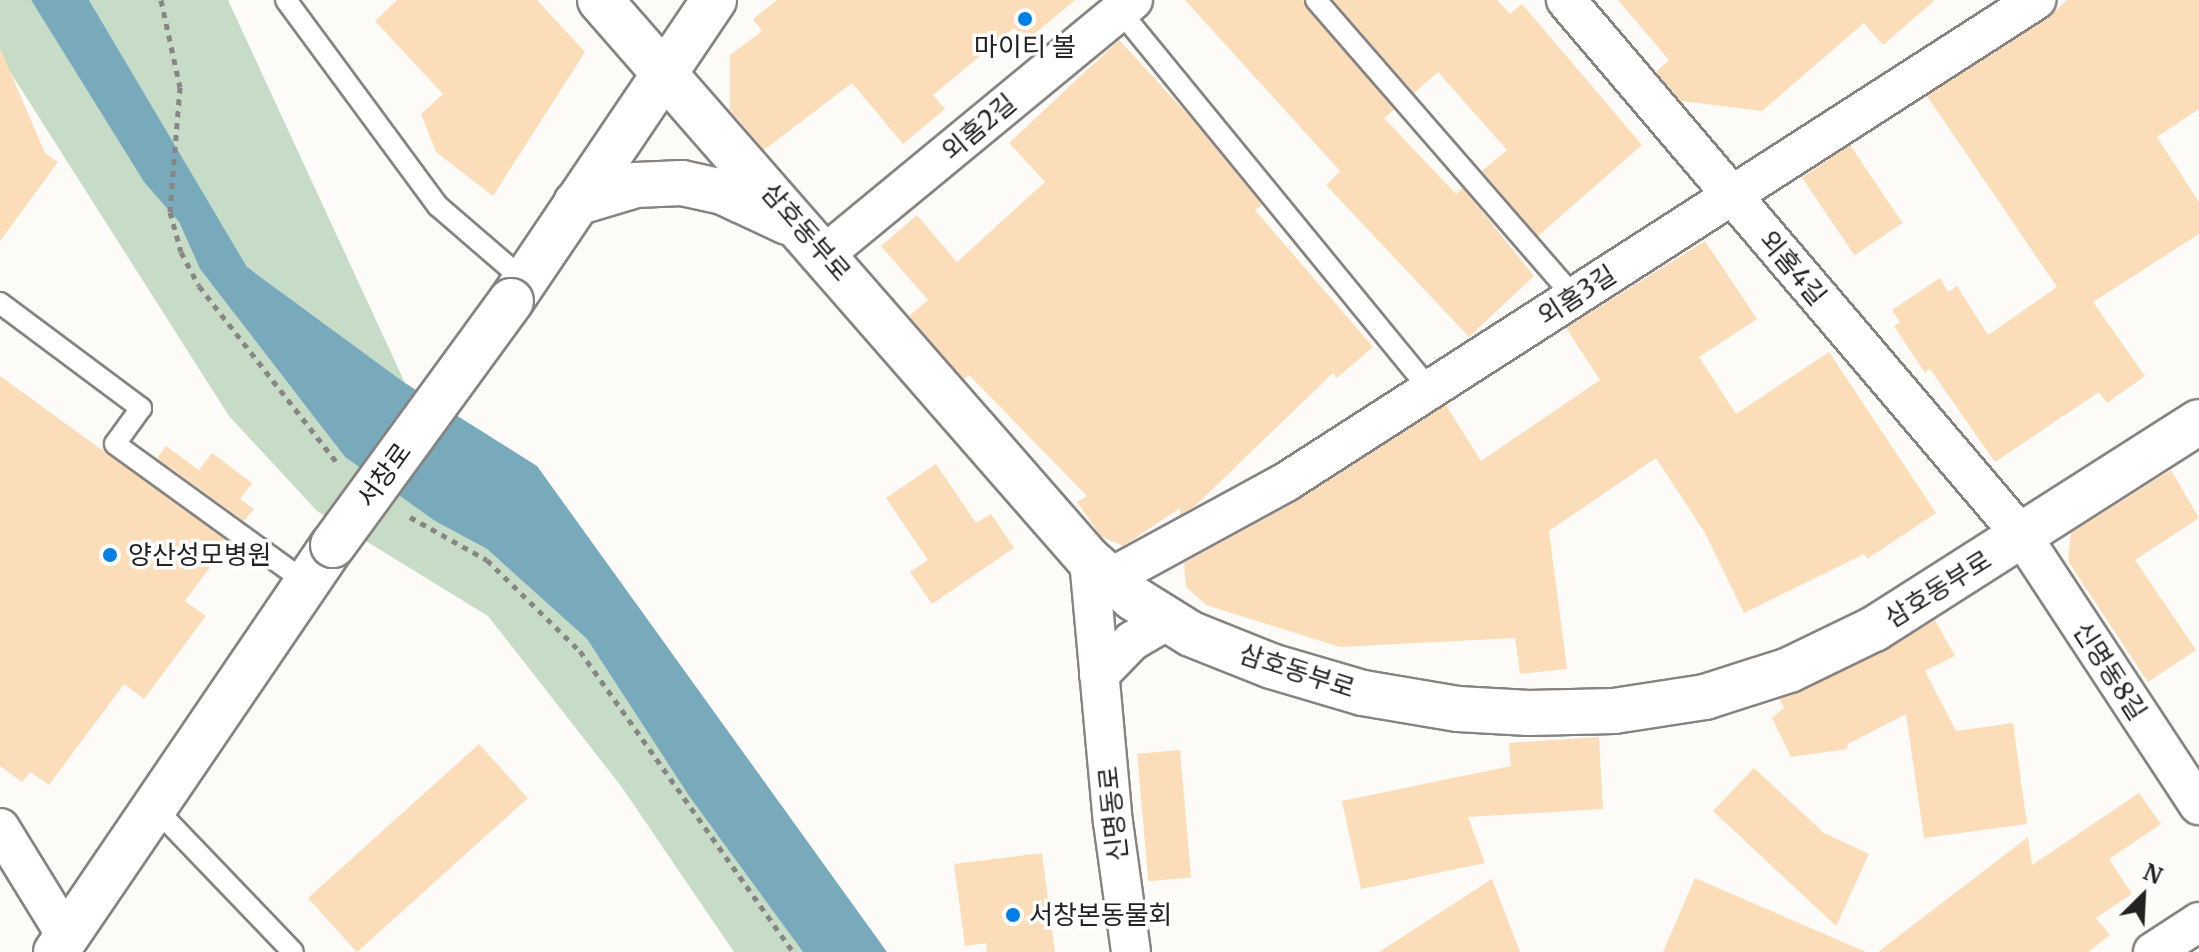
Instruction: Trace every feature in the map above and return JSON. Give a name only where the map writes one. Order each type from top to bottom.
[{"type":"street","name":"삼호동부로","points":[[600,0],[1099,569],[1168,620],[1271,666],[1363,693],[1458,709],[1614,711],[1705,697],[1789,670],[1874,629],[2199,422]]},
{"type":"street","name":"서창로","points":[[62,944],[333,545],[518,291],[663,69],[714,0]]},
{"type":"street","name":"외홈4길","points":[[1566,0],[2022,536]]},
{"type":"street","name":"외홈3길","points":[[1099,569],[1286,482],[2036,0]]},
{"type":"street","name":"외홈2길","points":[[817,244],[1126,5]]},
{"type":"street","points":[[576,203],[636,185],[682,183],[723,192],[817,244]]},
{"type":"street","name":"신명동8길","points":[[2022,536],[2199,805]]},
{"type":"street","name":"신명동로","points":[[1099,569],[1099,675],[1131,952]]},
{"type":"street","points":[[1099,675],[1132,641],[1168,620]]},
{"type":"street","points":[[0,828],[62,944]]},
{"type":"street","points":[[2153,952],[2199,922]]},
{"type":"lane","points":[[286,0],[438,206],[518,291]]},
{"type":"lane","points":[[1316,0],[1575,298]]},
{"type":"lane","points":[[1126,5],[1430,390]]},
{"type":"lane","points":[[0,303],[141,408],[115,444],[307,583]]},
{"type":"lane","points":[[155,808],[293,952]]},
{"type":"path","points":[[161,0],[180,87],[170,212],[181,252],[199,286],[347,471]]},
{"type":"path","points":[[406,514],[487,560],[580,651],[793,952]]},
{"type":"green space","points":[[0,0],[31,0],[144,182],[179,222],[200,269],[345,457],[435,521],[487,549],[587,639],[689,796],[803,952],[734,952],[621,786],[488,616],[317,511],[229,416],[0,56]]},
{"type":"green space","points":[[89,0],[228,0],[405,383],[247,267]]},
{"type":"water","points":[[31,0],[89,0],[247,267],[405,383],[537,466],[887,952],[803,952],[689,796],[587,639],[487,549],[435,521],[345,457],[200,269],[179,222],[144,182]]},
{"type":"building","points":[[397,0],[537,0],[585,52],[493,196],[436,152],[421,114],[443,94],[375,21]]},
{"type":"building","points":[[777,0],[1075,0],[1026,41],[1014,28],[933,95],[945,109],[903,144],[852,83],[764,150],[730,110],[730,55],[762,31],[753,19]]},
{"type":"building","points":[[1185,0],[1303,0],[1394,110],[1384,118],[1456,194],[1463,188],[1534,276],[1469,337],[1326,185],[1340,171]]},
{"type":"building","points":[[1333,0],[1497,0],[1510,14],[1522,4],[1642,145],[1538,236],[1482,171],[1507,150],[1438,72],[1414,93]]},
{"type":"building","points":[[1618,0],[1935,0],[1883,45],[1864,23],[1762,111],[1681,101],[1656,72],[1669,60]]},
{"type":"building","points":[[2067,0],[2199,0],[2199,109],[2157,137],[2199,202],[2199,234],[2093,302],[2145,376],[2107,403],[2099,392],[1995,462],[1930,369],[1925,373],[1894,326],[1900,322],[1892,310],[1940,278],[1948,292],[1957,286],[1988,335],[2057,287],[1927,96],[2048,18]]},
{"type":"building","points":[[1119,40],[1191,118],[1262,205],[1255,210],[1373,347],[1337,378],[1333,373],[1195,506],[1180,515],[1180,508],[1123,546],[1101,536],[1077,502],[1087,496],[969,375],[964,379],[909,316],[928,300],[881,246],[917,215],[957,262],[1045,182],[1009,143]]},
{"type":"building","points":[[0,48],[45,153],[58,162],[0,241]]},
{"type":"building","points":[[1850,145],[1903,223],[1854,255],[1802,177]]},
{"type":"building","points":[[1705,241],[1757,319],[1699,357],[1736,414],[1829,352],[1936,513],[1867,559],[1864,554],[1744,613],[1705,533],[1656,458],[1549,531],[1567,669],[1520,674],[1515,638],[1340,647],[1206,605],[1186,587],[1184,563],[1297,501],[1446,405],[1481,461],[1600,380],[1566,328]]},
{"type":"building","name":"양산성모병원","points":[[0,376],[229,542],[185,601],[206,616],[144,699],[124,684],[49,785],[30,772],[22,782],[0,766]]},
{"type":"building","points":[[166,446],[199,470],[212,453],[252,483],[240,499],[254,509],[244,521],[157,458]]},
{"type":"building","points":[[936,464],[976,523],[991,514],[1014,548],[932,604],[910,572],[928,560],[886,498]]},
{"type":"building","points":[[2171,470],[2199,518],[2135,560],[2196,650],[2148,682],[2068,561],[2071,533]]},
{"type":"building","points":[[1935,620],[1955,656],[1925,671],[1956,731],[2013,723],[2027,824],[1924,838],[1906,714],[1848,744],[1847,749],[1791,757],[1772,718],[1784,708],[1780,699],[1885,651]]},
{"type":"building","points":[[1599,737],[1603,809],[1468,817],[1485,863],[1361,889],[1342,801],[1511,766],[1509,743]]},
{"type":"building","points":[[479,744],[528,798],[357,952],[308,898]]},
{"type":"building","points":[[1180,750],[1191,878],[1148,881],[1137,754]]},
{"type":"building","points":[[1754,768],[1824,833],[1869,854],[1836,926],[1713,811]]},
{"type":"building","points":[[2139,793],[2161,824],[2109,859],[2132,894],[2096,918],[2110,935],[2088,952],[1878,952],[2028,837],[2032,865]]},
{"type":"building","points":[[1042,853],[1055,952],[987,952],[986,943],[965,946],[954,864]]},
{"type":"building","points":[[1695,878],[1866,952],[1663,952]]},
{"type":"building","points":[[1492,879],[1520,952],[1379,952]]},
{"type":"place","name":"마이티 볼","points":[[1025,19]]},
{"type":"place","name":"양산성모병원","points":[[110,555]]},
{"type":"place","name":"서창본동물회","points":[[1013,915]]}]
